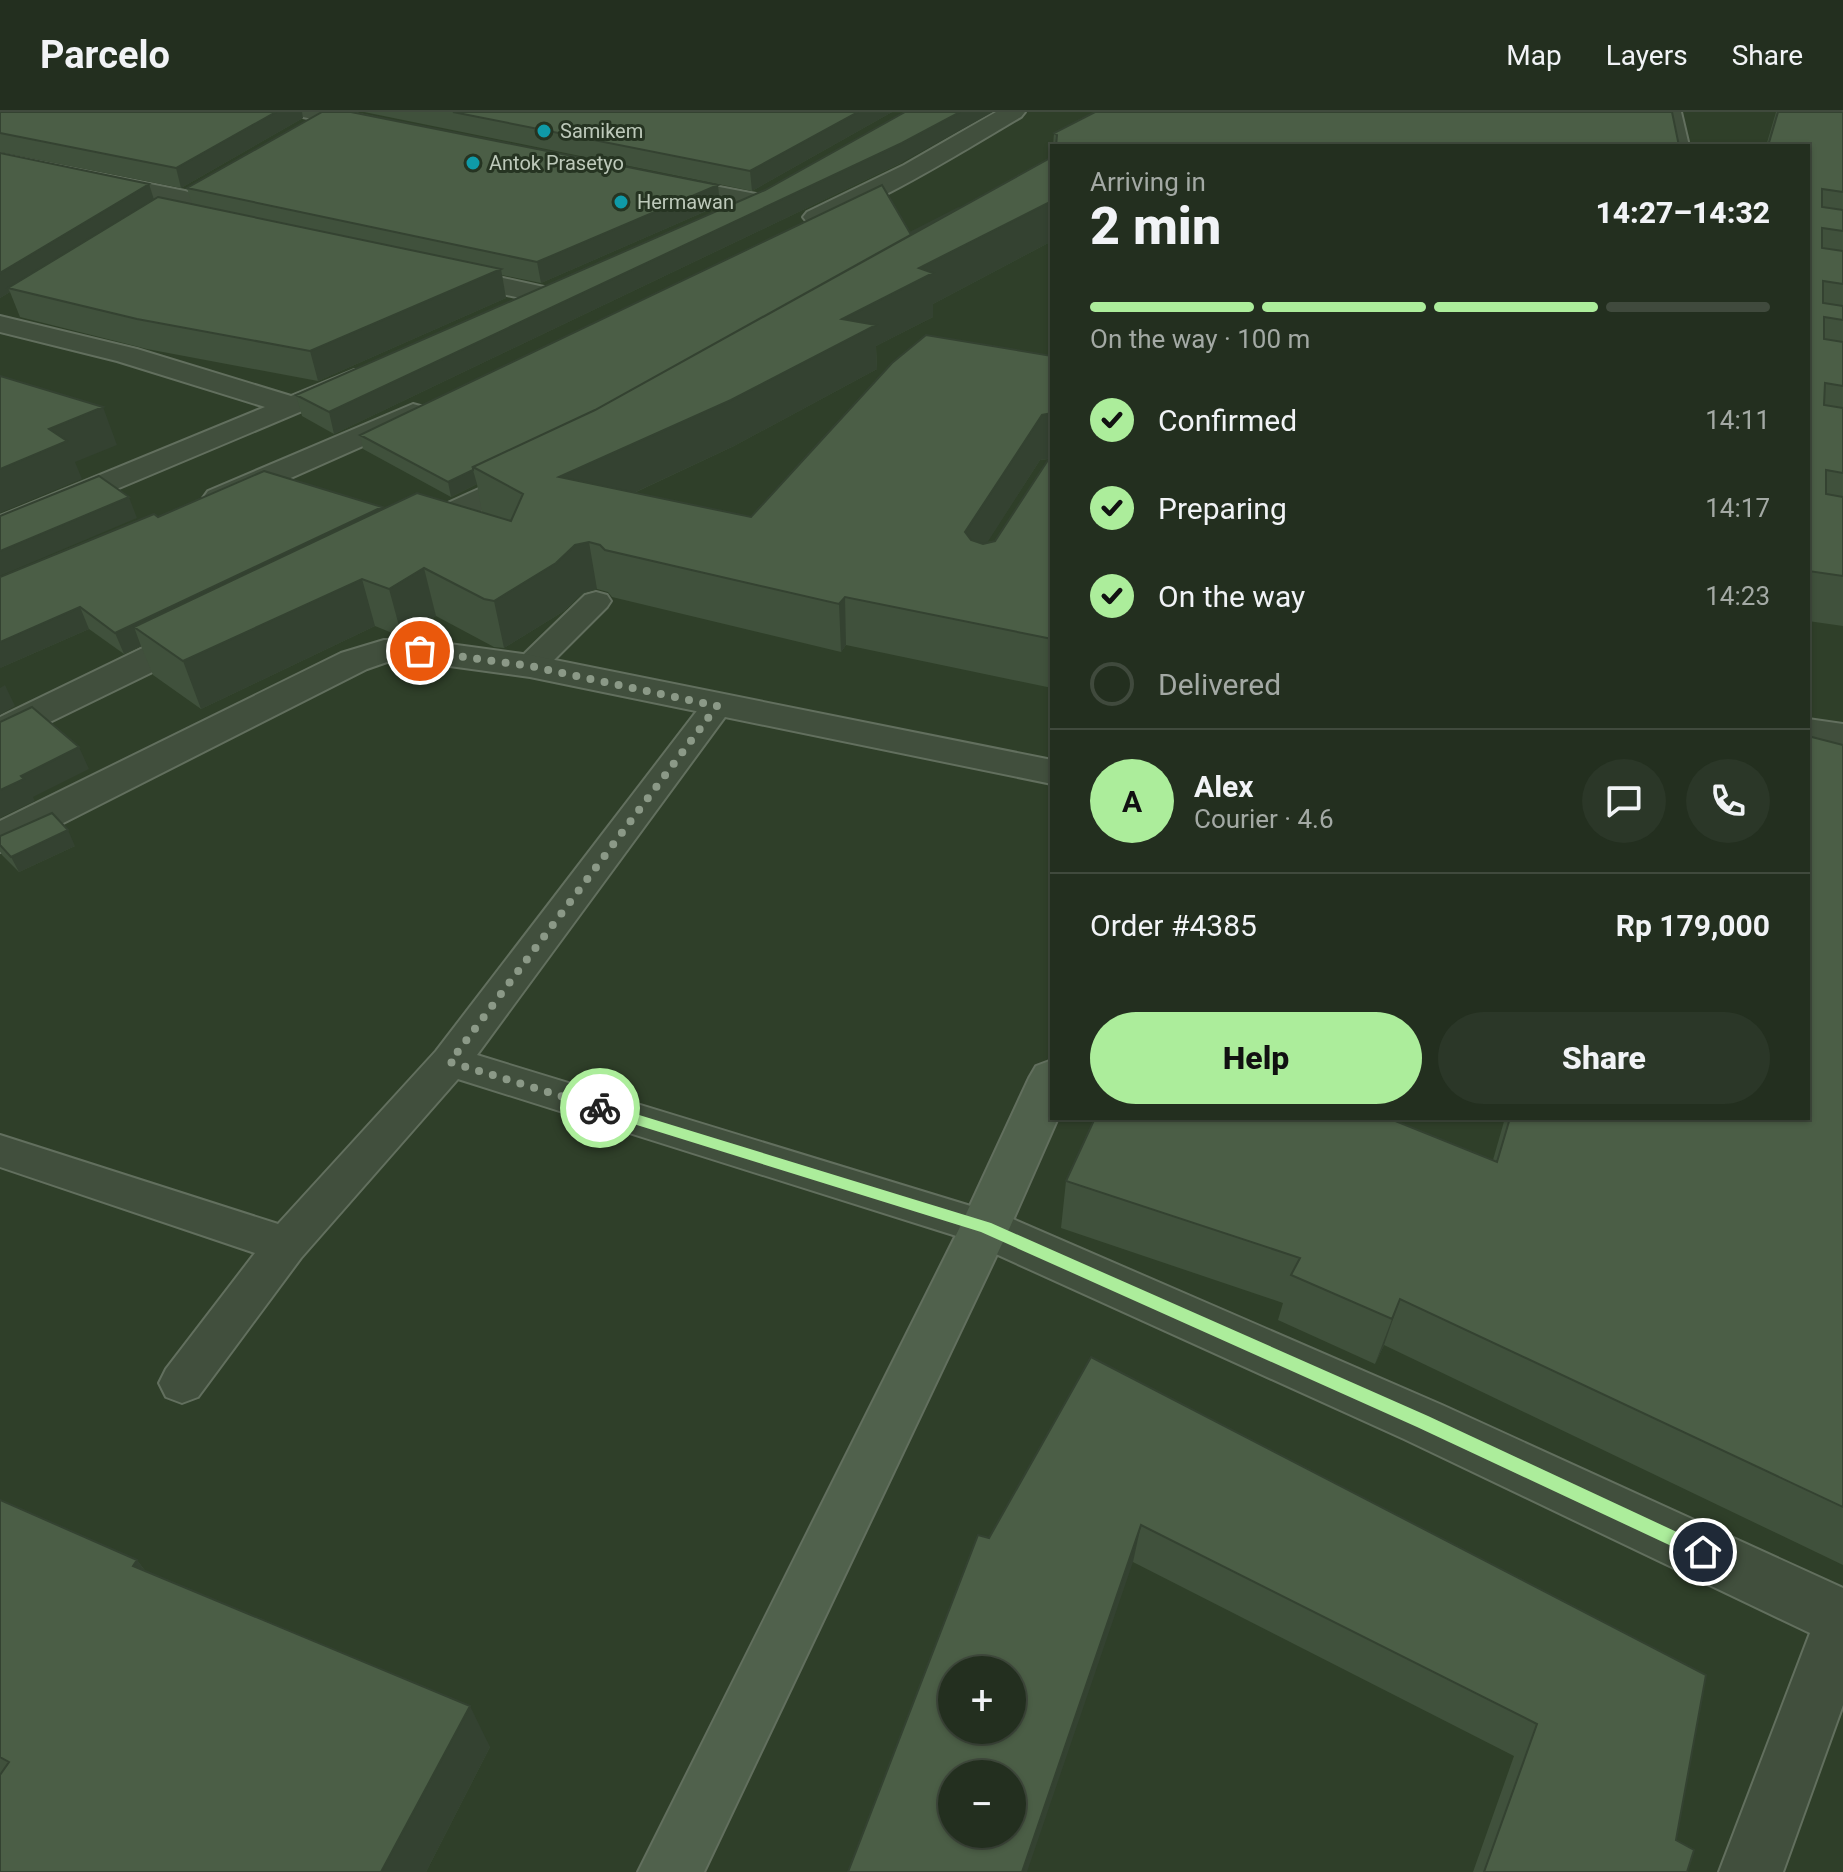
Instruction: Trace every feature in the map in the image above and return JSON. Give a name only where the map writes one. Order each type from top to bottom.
[{"type":"street","points":[[785,232],[913,170],[1013,112]]},
{"type":"street","points":[[320,118],[406,132]]},
{"type":"street","points":[[0,161],[172,213],[211,184]]},
{"type":"street","points":[[634,178],[756,202]]},
{"type":"street","points":[[713,221],[782,187]]},
{"type":"street","points":[[421,268],[543,295]]},
{"type":"street","points":[[503,313],[572,282]]},
{"type":"street","points":[[4,315],[293,406]]},
{"type":"street","points":[[1,527],[378,368]]},
{"type":"street","points":[[201,506],[443,399]]},
{"type":"street","points":[[376,550],[561,460]]},
{"type":"street","points":[[0,732],[219,626]]},
{"type":"street","points":[[0,838],[354,661],[384,651],[420,651],[530,666],[1050,772]]},
{"type":"street","points":[[1810,731],[1843,736]]},
{"type":"street","points":[[670,1872],[985,1227],[1050,1082]]},
{"type":"street","points":[[985,1227],[1423,1422],[1843,1620],[1751,1872]]},
{"type":"lane","points":[[1671,112],[1679,144]]},
{"type":"lane","points":[[530,666],[596,601]]},
{"type":"lane","points":[[182,1383],[286,1245],[450,1062],[717,706]]},
{"type":"lane","points":[[450,1062],[985,1227]]},
{"type":"lane","points":[[0,1151],[286,1245]]},
{"type":"building","points":[[0,112],[276,112],[176,168],[0,133]]},
{"type":"building","points":[[322,112],[351,112],[718,185],[537,262],[187,188]]},
{"type":"building","points":[[453,112],[858,112],[750,171]]},
{"type":"building","points":[[905,112],[960,112],[902,143],[329,412],[296,395],[765,190]]},
{"type":"building","points":[[1095,112],[1672,112],[1679,144],[1056,144],[1057,135],[1054,133]]},
{"type":"building","points":[[1778,112],[1843,112],[1843,192],[1822,189],[1822,207],[1843,210],[1843,231],[1822,228],[1822,248],[1843,251],[1843,284],[1823,281],[1823,303],[1843,306],[1843,320],[1824,317],[1824,339],[1843,342],[1843,386],[1825,383],[1824,405],[1843,408],[1843,473],[1826,470],[1826,494],[1843,497],[1843,576],[1810,571],[1810,144],[1769,144]]},
{"type":"building","points":[[0,153],[149,184],[0,273]]},
{"type":"building","points":[[1050,158],[1050,202],[919,268],[933,273],[842,319],[876,325],[731,400],[559,477],[751,517],[892,363],[926,335],[1050,356],[1050,413],[1042,415],[965,532],[971,540],[983,544],[995,541],[1050,457],[1050,639],[845,597],[839,604],[605,550],[589,542],[575,545],[556,563],[494,601],[484,599],[424,568],[389,589],[362,579],[183,661],[134,627],[417,493],[511,521],[523,494],[473,467],[595,410]]},
{"type":"building","points":[[882,185],[910,233],[959,208],[595,410],[473,467],[473,470],[448,482],[360,435]]},
{"type":"building","points":[[158,197],[501,269],[310,351],[137,319],[8,288]]},
{"type":"building","points":[[0,376],[103,407],[49,429],[67,441],[0,469]]},
{"type":"building","points":[[264,471],[382,507],[115,633],[80,607],[0,642],[0,577],[154,514],[158,517]]},
{"type":"building","points":[[99,476],[129,497],[0,551],[0,516]]},
{"type":"building","points":[[32,707],[79,747],[0,790],[0,722]]},
{"type":"building","points":[[1810,737],[1843,745],[1843,1507],[1400,1299],[1392,1319],[1291,1275],[1300,1258],[1066,1181],[1094,1120],[1393,1120],[1497,1162],[1509,1120],[1810,1120]]},
{"type":"building","points":[[52,813],[68,830],[11,857],[0,845],[0,836]]},
{"type":"building","points":[[1091,1357],[1706,1675],[1676,1840],[1694,1850],[1687,1872],[1484,1872],[1537,1724],[1141,1525],[1022,1872],[848,1872],[978,1535],[989,1538]]},
{"type":"building","points":[[0,1500],[137,1560],[133,1566],[470,1706],[381,1872],[0,1872],[0,1775],[9,1762],[0,1757]]},
{"type":"way so far","points":[[420,651],[530,666],[717,706],[450,1062],[600,1108]]},
{"type":"place","name":"Samikem","points":[[544,131]]},
{"type":"place","name":"Antok Prasetyo","points":[[473,163]]},
{"type":"place","name":"Hermawan","points":[[621,202]]},
{"type":"route","points":[[600,1108],[985,1227],[1423,1422],[1703,1552]]}]
